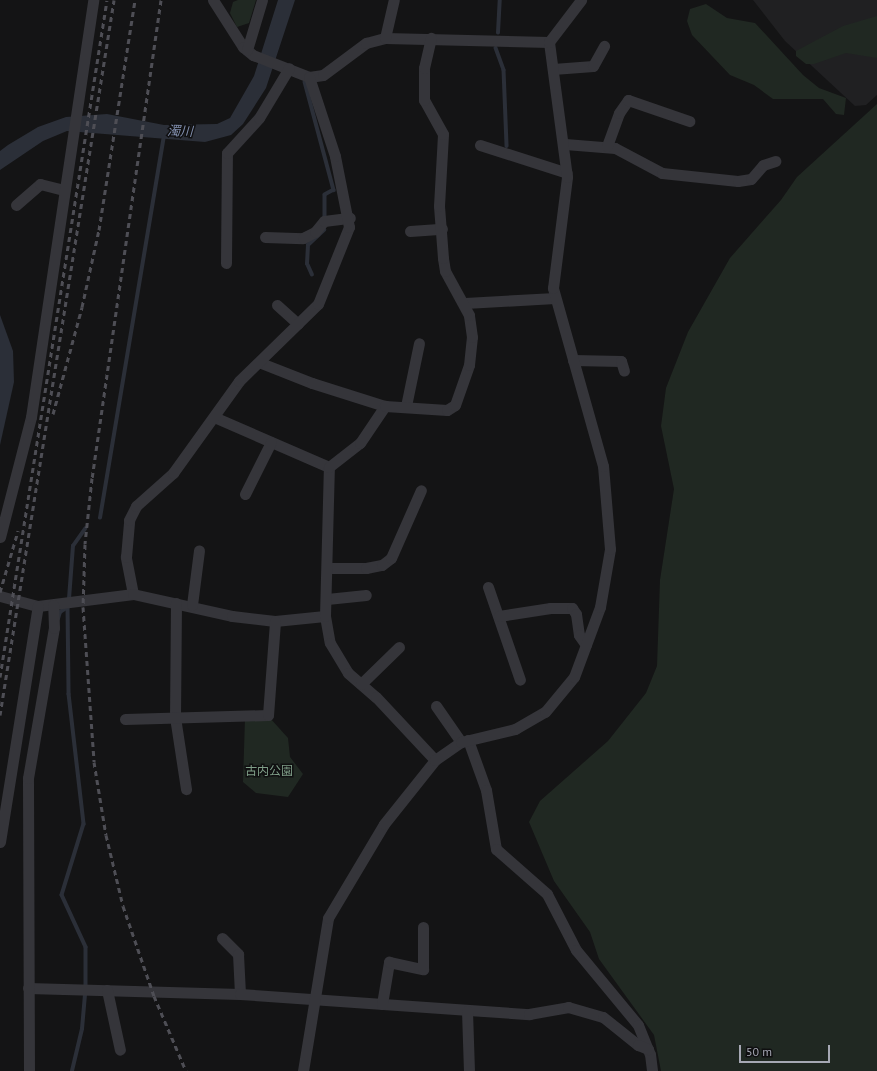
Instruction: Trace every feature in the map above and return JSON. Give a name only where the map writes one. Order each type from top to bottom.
[{"type":"street","points":[[0,537],[31,417],[93,0]]},
{"type":"street","points":[[213,0],[250,52],[309,77],[323,75],[366,43],[385,38],[549,42]]},
{"type":"street","points":[[250,52],[262,0]]},
{"type":"street","points":[[385,38],[394,0]]},
{"type":"street","points":[[303,1071],[328,918],[336,902],[388,819],[435,760],[465,741],[515,728],[545,712],[574,677],[608,578],[609,521],[595,428],[555,298],[567,173],[565,144],[549,42],[578,2]]},
{"type":"street","points":[[261,363],[312,383],[385,406],[406,406],[447,410],[459,398],[472,337],[465,302],[445,271],[442,229],[443,134],[424,100],[424,68],[431,38]]},
{"type":"street","points":[[554,69],[593,66],[604,46]]},
{"type":"street","points":[[226,263],[227,152],[259,118],[286,67]]},
{"type":"street","points":[[133,594],[126,557],[132,512],[140,499],[173,473],[214,417],[226,396],[261,363],[318,304],[350,218],[321,109],[309,77]]},
{"type":"street","points":[[607,146],[618,113],[628,100],[689,121]]},
{"type":"street","points":[[565,144],[607,146],[662,173],[738,182],[751,180],[763,165],[775,161]]},
{"type":"street","points":[[480,145],[567,173]]},
{"type":"street","points":[[16,205],[40,184],[64,190]]},
{"type":"street","points":[[265,237],[303,238],[315,232],[324,221],[350,218]]},
{"type":"street","points":[[410,231],[442,229]]},
{"type":"street","points":[[465,302],[555,298]]},
{"type":"street","points":[[277,305],[298,324]]},
{"type":"street","points":[[406,406],[419,343]]},
{"type":"street","points":[[574,360],[621,361],[624,370]]},
{"type":"street","points":[[385,406],[360,442],[329,467],[327,599],[324,616],[337,658],[435,760]]},
{"type":"street","points":[[214,417],[329,467]]},
{"type":"street","points":[[245,494],[271,442]]},
{"type":"street","points":[[327,568],[366,568],[382,565],[391,558],[421,490]]},
{"type":"street","points":[[192,605],[199,550]]},
{"type":"street","points":[[488,587],[520,680]]},
{"type":"street","points":[[0,596],[38,606],[133,594],[192,605],[232,616],[274,620],[324,616]]},
{"type":"street","points":[[327,599],[366,595]]},
{"type":"street","points":[[176,603],[175,717],[186,789]]},
{"type":"street","points":[[29,1071],[28,778],[54,628],[53,605]]},
{"type":"street","points":[[0,842],[38,606]]},
{"type":"street","points":[[499,616],[550,608],[572,608],[576,614],[579,635],[586,645]]},
{"type":"street","points":[[125,719],[268,715],[274,620]]},
{"type":"street","points":[[361,684],[399,648]]},
{"type":"street","points":[[436,706],[465,741],[486,790],[496,849],[547,894],[576,950],[638,1025],[648,1048],[652,1071]]},
{"type":"street","points":[[382,1004],[389,962],[423,969],[423,927]]},
{"type":"street","points":[[222,938],[238,954],[240,994]]},
{"type":"street","points":[[28,988],[240,994],[314,1001],[529,1014],[578,1009],[603,1016],[638,1045],[648,1048]]},
{"type":"street","points":[[107,990],[120,1050]]},
{"type":"street","points":[[467,1011],[469,1071]]},
{"type":"shaded area","points":[[753,0],[877,0],[877,95],[866,105],[855,106],[785,41]]},
{"type":"green space","points":[[238,0],[256,0],[249,23],[237,27],[230,13],[233,2]]},
{"type":"green space","points":[[706,4],[727,18],[755,23],[803,75],[819,88],[846,98],[844,115],[836,114],[823,99],[773,99],[754,85],[730,75],[692,35],[687,21],[690,9]]},
{"type":"green space","points":[[877,16],[877,58],[846,53],[814,64],[806,64],[796,56],[796,51],[843,26]]},
{"type":"green space","points":[[877,104],[877,1071],[661,1071],[654,1035],[599,959],[590,932],[554,881],[529,822],[540,801],[608,741],[646,693],[657,666],[660,580],[674,489],[661,426],[666,388],[688,332],[730,258],[781,200],[797,177]]},
{"type":"green space","name":"古内公園","points":[[245,718],[270,718],[288,738],[290,757],[303,774],[288,797],[256,793],[243,782]]},
{"type":"water","name":"濁川","points":[[278,0],[295,0],[266,88],[243,124],[231,135],[205,142],[67,131],[43,141],[0,170],[0,151],[38,127],[66,117],[107,114],[164,125],[217,124],[230,118],[254,76]]},
{"type":"water","points":[[0,315],[13,351],[14,382],[0,445]]},
{"type":"waterway","points":[[498,33],[500,0]]},
{"type":"waterway","points":[[496,48],[504,70],[507,146]]},
{"type":"waterway","points":[[305,82],[334,190],[325,195],[325,217]]},
{"type":"waterway","points":[[100,518],[164,136]]},
{"type":"waterway","points":[[312,275],[307,264],[308,245],[324,230]]},
{"type":"waterway","points":[[69,599],[73,546],[85,529]]},
{"type":"waterway","points":[[58,619],[60,612],[68,607],[69,694],[84,824],[62,895],[86,947],[86,986]]},
{"type":"waterway","points":[[72,1071],[82,1029],[85,994]]},
{"type":"railway","points":[[0,677],[107,0]]},
{"type":"railway","points":[[0,715],[114,0]]},
{"type":"railway","points":[[53,414],[82,307],[99,230],[135,0]]},
{"type":"railway","points":[[161,0],[92,478],[85,544],[83,607],[94,762],[106,835],[123,906],[154,996],[186,1071]]},
{"type":"railway","points":[[0,592],[18,531]]}]
